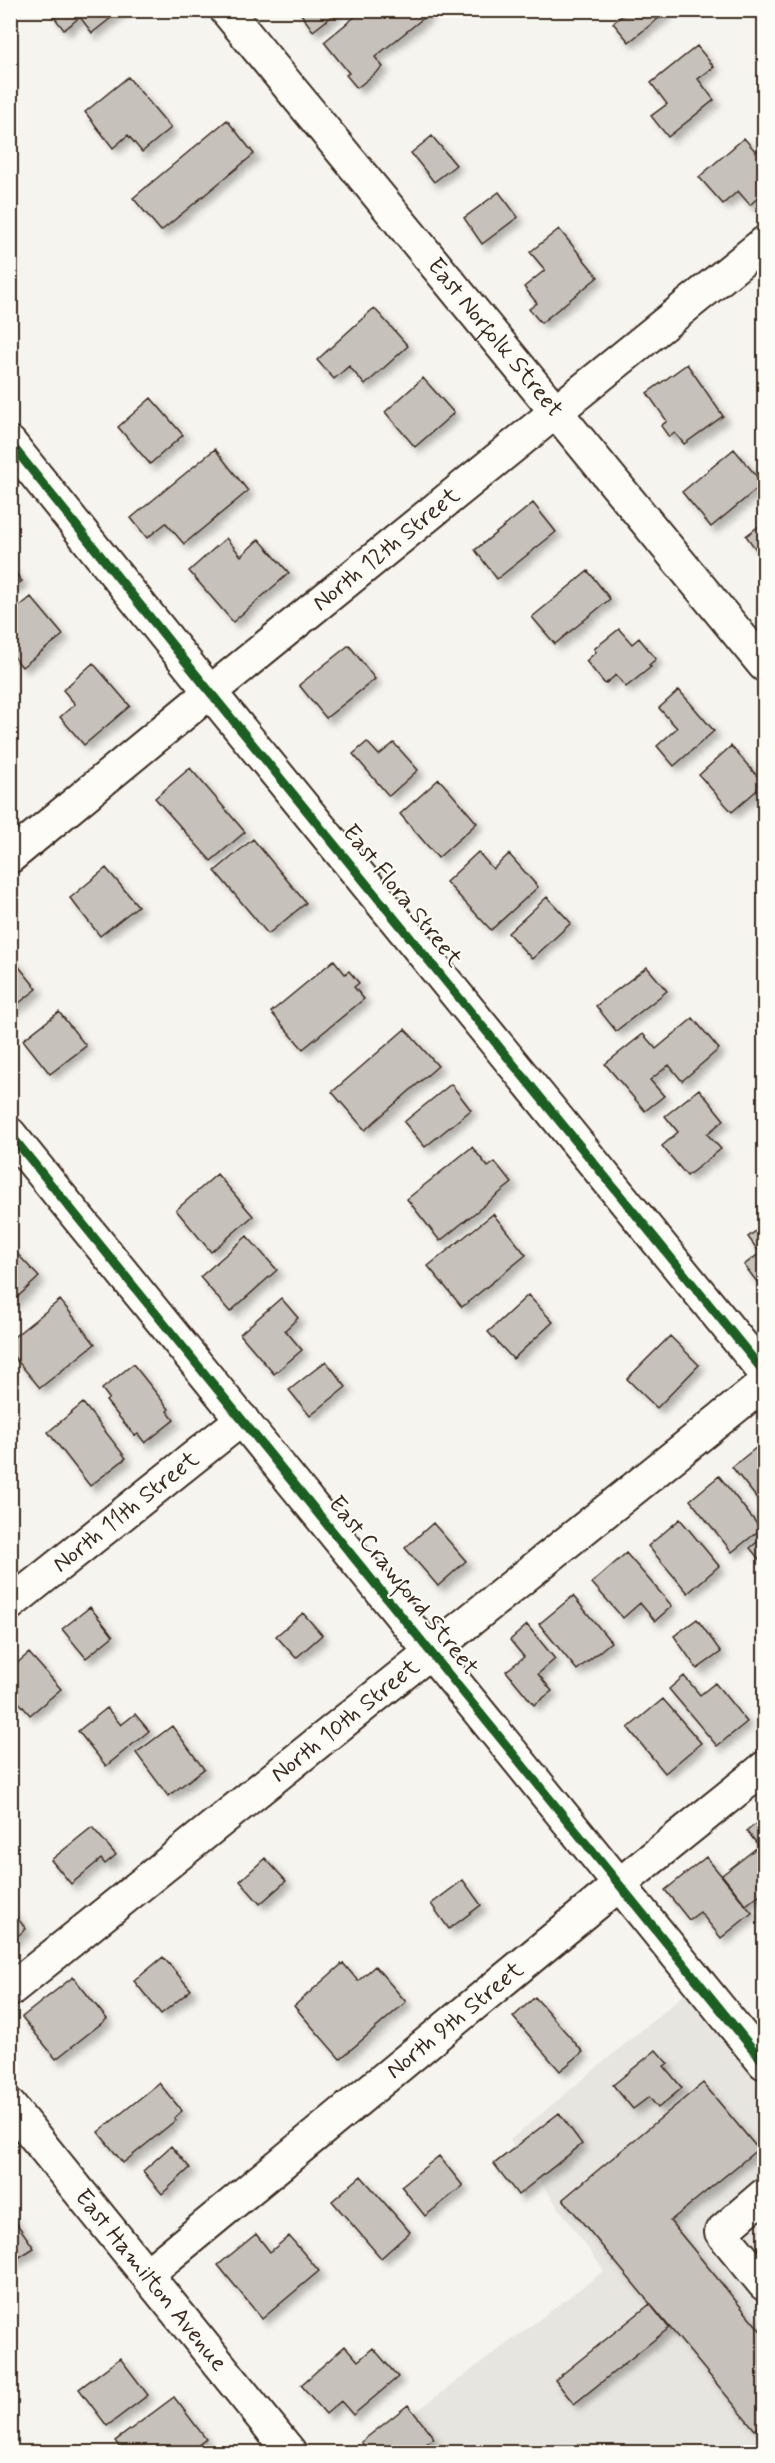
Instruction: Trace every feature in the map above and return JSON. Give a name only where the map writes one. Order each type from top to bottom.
[{"type":"street","name":"East Norfolk Street","points":[[226,10],[765,665]]},
{"type":"street","name":"North 12th Street","points":[[10,857],[210,692],[765,243]]},
{"type":"street","name":"East Flora Street","points":[[10,443],[210,692],[765,1372]]},
{"type":"street","name":"East Crawford Street","points":[[10,1134],[765,2063]]},
{"type":"street","name":"North 10th Street","points":[[10,1990],[765,1384]]},
{"type":"street","name":"North 11th Street","points":[[10,1604],[242,1419]]},
{"type":"street","name":"North 9th Street","points":[[147,2274],[620,1884],[765,1768]]},
{"type":"street","name":"East Hamilton Avenue","points":[[10,2106],[290,2452]]},
{"type":"street","points":[[765,2195],[721,2232],[765,2284]]},
{"type":"shaded area","points":[[686,1993],[764,2090],[764,2452],[362,2452],[604,2271],[510,2140]]},
{"type":"building","points":[[55,10],[121,10],[92,33],[80,17],[64,30],[51,13]]},
{"type":"building","points":[[298,10],[340,10],[313,31]]},
{"type":"building","points":[[363,10],[431,12],[375,57],[383,67],[357,88],[346,75],[349,73],[324,42]]},
{"type":"building","points":[[629,10],[669,10],[629,42],[613,23]]},
{"type":"building","points":[[697,46],[714,67],[698,79],[714,100],[668,137],[651,116],[667,104],[651,83]]},
{"type":"building","points":[[128,77],[171,128],[142,152],[128,135],[113,148],[85,112]]},
{"type":"building","points":[[227,120],[254,154],[161,231],[133,198]]},
{"type":"building","points":[[432,136],[456,165],[434,182],[411,153]]},
{"type":"building","points":[[744,138],[756,152],[764,144],[764,192],[750,205],[738,191],[723,204],[699,177]]},
{"type":"building","points":[[499,192],[518,217],[482,244],[464,218]]},
{"type":"building","points":[[559,229],[598,277],[541,323],[529,309],[537,303],[524,287],[545,270],[530,252]]},
{"type":"building","points":[[374,308],[408,346],[365,385],[349,366],[334,379],[317,360]]},
{"type":"building","points":[[687,364],[723,416],[684,444],[675,433],[669,437],[661,426],[667,421],[647,393]]},
{"type":"building","points":[[423,378],[454,413],[415,447],[385,412]]},
{"type":"building","points":[[151,398],[183,435],[150,464],[118,427]]},
{"type":"building","points":[[215,449],[248,491],[184,544],[166,523],[147,538],[131,518]]},
{"type":"building","points":[[734,449],[763,484],[711,527],[682,492]]},
{"type":"building","points":[[533,503],[556,532],[497,579],[475,550]]},
{"type":"building","points":[[764,522],[764,560],[746,536]]},
{"type":"building","points":[[226,538],[241,556],[259,539],[289,573],[233,622],[189,571]]},
{"type":"building","points":[[10,566],[22,581],[10,590]]},
{"type":"building","points":[[588,571],[610,599],[555,644],[532,617]]},
{"type":"building","points":[[31,597],[63,635],[22,667],[10,652],[10,614]]},
{"type":"building","points":[[619,629],[632,644],[639,638],[656,659],[649,665],[651,667],[626,687],[616,675],[605,684],[586,661],[596,652],[594,649]]},
{"type":"building","points":[[349,645],[375,679],[326,718],[299,685]]},
{"type":"building","points":[[93,663],[130,706],[84,745],[60,717],[75,704],[63,690]]},
{"type":"building","points":[[679,690],[714,731],[674,766],[657,746],[677,728],[659,708]]},
{"type":"building","points":[[367,742],[379,755],[394,743],[418,770],[389,796],[353,754]]},
{"type":"building","points":[[731,746],[764,784],[732,812],[699,775]]},
{"type":"building","points":[[190,768],[245,832],[211,861],[155,798]]},
{"type":"building","points":[[439,779],[477,823],[438,858],[400,814]]},
{"type":"building","points":[[253,839],[306,903],[268,934],[215,871]]},
{"type":"building","points":[[478,852],[493,869],[509,854],[538,887],[491,930],[446,882]]},
{"type":"building","points":[[106,868],[138,906],[100,936],[70,898]]},
{"type":"building","points":[[547,897],[571,923],[532,959],[508,933]]},
{"type":"building","points":[[10,958],[37,989],[10,1010]]},
{"type":"building","points":[[334,960],[345,974],[349,971],[359,983],[354,987],[364,999],[303,1049],[271,1012]]},
{"type":"building","points":[[647,967],[667,991],[616,1031],[596,1006]]},
{"type":"building","points":[[59,1012],[86,1046],[50,1074],[23,1040]]},
{"type":"building","points":[[693,1018],[719,1049],[682,1081],[669,1065],[650,1080],[664,1096],[645,1111],[605,1064],[643,1034],[656,1049]]},
{"type":"building","points":[[405,1029],[438,1066],[365,1130],[332,1092]]},
{"type":"building","points":[[451,1084],[471,1110],[425,1147],[404,1122]]},
{"type":"building","points":[[699,1089],[724,1120],[707,1134],[721,1149],[687,1176],[662,1146],[678,1132],[665,1116]]},
{"type":"building","points":[[472,1147],[488,1167],[495,1162],[512,1183],[440,1241],[407,1199]]},
{"type":"building","points":[[217,1174],[253,1216],[211,1252],[176,1210]]},
{"type":"building","points":[[493,1214],[526,1255],[462,1307],[428,1266]]},
{"type":"building","points":[[764,1225],[764,1291],[744,1265],[760,1253],[748,1237]]},
{"type":"building","points":[[247,1236],[277,1270],[230,1312],[200,1277]]},
{"type":"building","points":[[10,1246],[39,1277],[10,1304]]},
{"type":"building","points":[[528,1295],[553,1322],[513,1359],[488,1332]]},
{"type":"building","points":[[281,1298],[298,1318],[285,1330],[302,1350],[274,1374],[240,1334]]},
{"type":"building","points":[[60,1300],[95,1344],[40,1388],[10,1352],[10,1340]]},
{"type":"building","points":[[670,1336],[699,1365],[657,1408],[627,1379]]},
{"type":"building","points":[[326,1361],[346,1387],[310,1416],[289,1390]]},
{"type":"building","points":[[133,1364],[169,1409],[167,1411],[174,1420],[145,1443],[138,1434],[135,1436],[106,1401],[109,1398],[102,1389]]},
{"type":"building","points":[[83,1403],[126,1458],[90,1486],[48,1432]]},
{"type":"building","points":[[762,1443],[764,1446],[764,1507],[732,1467]]},
{"type":"building","points":[[719,1476],[761,1529],[732,1552],[690,1500]]},
{"type":"building","points":[[680,1519],[719,1566],[688,1593],[648,1546]]},
{"type":"building","points":[[433,1523],[466,1561],[438,1586],[405,1548]]},
{"type":"building","points":[[764,1536],[764,1565],[750,1548]]},
{"type":"building","points":[[626,1553],[672,1606],[655,1621],[640,1603],[623,1618],[592,1583]]},
{"type":"building","points":[[573,1596],[611,1642],[577,1670],[539,1624]]},
{"type":"building","points":[[90,1607],[113,1636],[86,1658],[62,1629]]},
{"type":"building","points":[[303,1613],[322,1635],[296,1658],[276,1636]]},
{"type":"building","points":[[697,1619],[721,1652],[697,1669],[674,1636]]},
{"type":"building","points":[[527,1625],[555,1659],[538,1674],[552,1691],[534,1705],[506,1671],[524,1657],[510,1640]]},
{"type":"building","points":[[29,1653],[61,1689],[30,1715],[10,1692],[10,1669]]},
{"type":"building","points":[[684,1676],[700,1695],[715,1683],[747,1722],[717,1746],[669,1689]]},
{"type":"building","points":[[663,1699],[701,1743],[665,1773],[628,1728]]},
{"type":"building","points":[[107,1708],[121,1725],[135,1714],[149,1731],[106,1766],[78,1731]]},
{"type":"building","points":[[172,1726],[204,1769],[168,1796],[136,1753]]},
{"type":"building","points":[[764,1817],[764,1891],[746,1905],[722,1875],[759,1846],[747,1831]]},
{"type":"building","points":[[92,1827],[116,1855],[105,1864],[101,1859],[71,1884],[51,1860]]},
{"type":"building","points":[[706,1857],[752,1913],[721,1938],[700,1912],[689,1920],[665,1890]]},
{"type":"building","points":[[265,1858],[286,1881],[260,1904],[240,1881]]},
{"type":"building","points":[[463,1880],[481,1905],[449,1929],[431,1904]]},
{"type":"building","points":[[10,1910],[26,1929],[10,1942]]},
{"type":"building","points":[[163,1957],[191,1990],[161,2014],[134,1981]]},
{"type":"building","points":[[343,1963],[358,1981],[375,1966],[406,2002],[340,2059],[294,2006]]},
{"type":"building","points":[[73,1977],[107,2019],[56,2059],[22,2017]]},
{"type":"building","points":[[535,1997],[583,2052],[560,2071],[513,2017]]},
{"type":"building","points":[[656,2050],[668,2064],[664,2066],[682,2088],[658,2108],[649,2097],[633,2109],[613,2085]]},
{"type":"building","points":[[159,2083],[182,2111],[174,2118],[176,2120],[123,2163],[98,2132]]},
{"type":"building","points":[[703,2083],[758,2149],[670,2221],[764,2335],[764,2423],[755,2430],[563,2199]]},
{"type":"building","points":[[559,2113],[582,2144],[518,2195],[494,2164]]},
{"type":"building","points":[[171,2146],[190,2168],[162,2194],[143,2171]]},
{"type":"building","points":[[439,2156],[463,2186],[425,2216],[401,2186]]},
{"type":"building","points":[[361,2176],[410,2232],[381,2258],[332,2201]]},
{"type":"building","points":[[10,2214],[34,2248],[10,2263]]},
{"type":"building","points":[[256,2234],[270,2252],[289,2236],[319,2271],[262,2319],[218,2265]]},
{"type":"building","points":[[650,2304],[669,2328],[574,2404],[555,2380]]},
{"type":"building","points":[[345,2346],[358,2361],[373,2348],[398,2377],[353,2415],[341,2401],[326,2414],[301,2385]]},
{"type":"building","points":[[120,2358],[148,2395],[107,2426],[79,2389]]},
{"type":"building","points":[[174,2397],[206,2439],[189,2452],[123,2452],[115,2441]]},
{"type":"building","points":[[408,2405],[434,2438],[415,2452],[370,2452],[361,2442]]},
{"type":"cycle path","points":[[10,443],[764,1372]]},
{"type":"cycle path","points":[[10,1134],[764,2063]]}]
